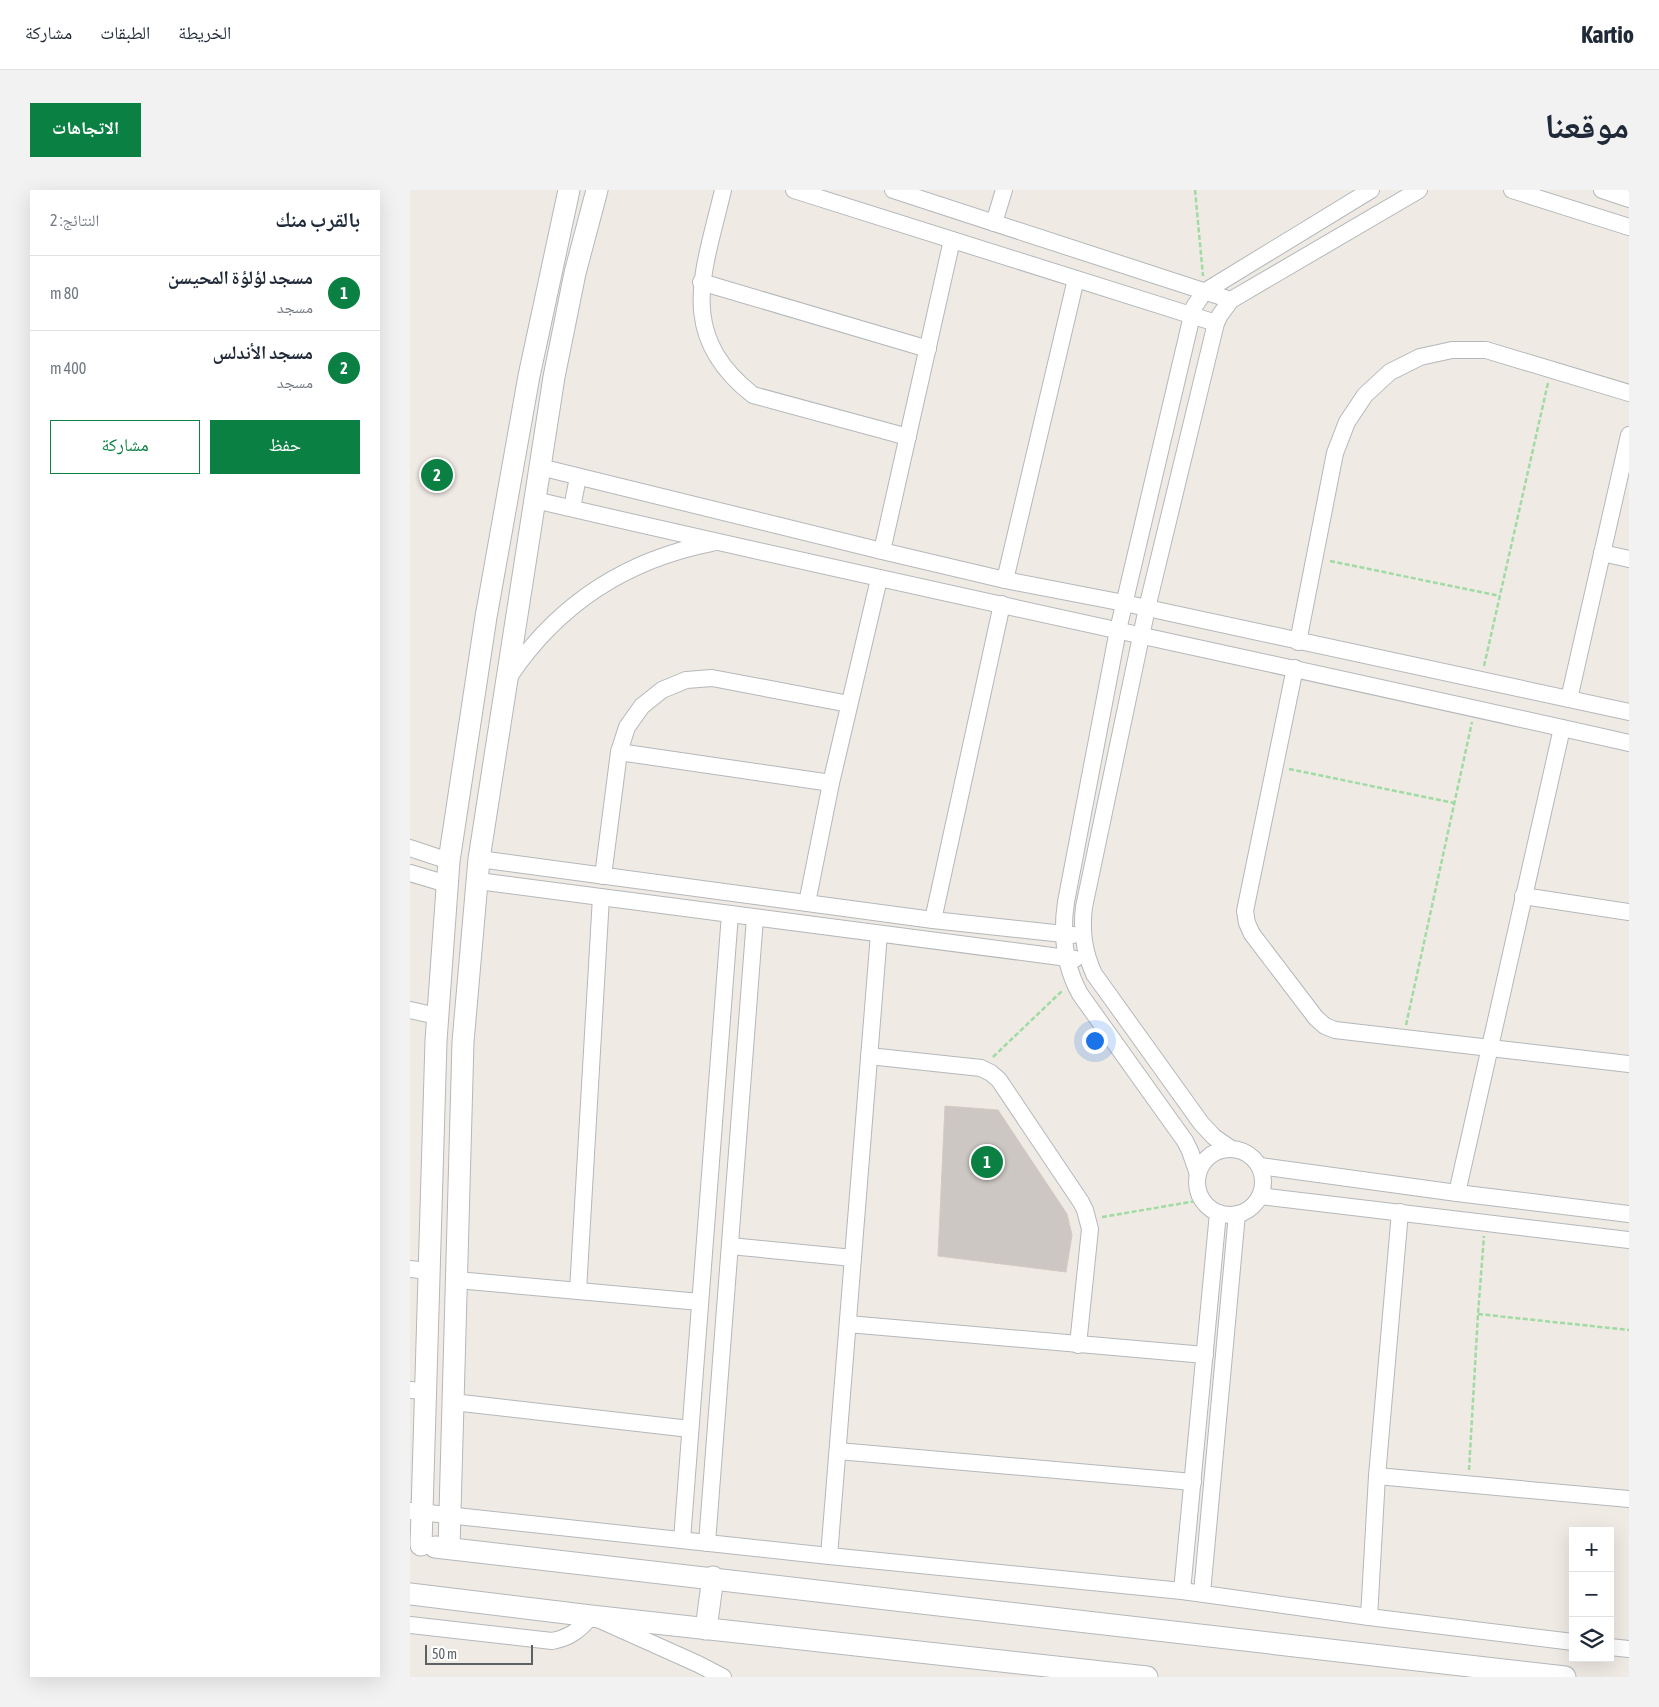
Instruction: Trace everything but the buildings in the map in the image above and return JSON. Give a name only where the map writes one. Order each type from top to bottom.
[{"type":"street","points":[[569,190],[529,376],[501,530],[449,860],[419,1270],[416,1545],[713,1577],[1565,1677]]},
{"type":"street","points":[[449,1548],[463,1042],[479,859],[554,377],[564,325],[597,190]]},
{"type":"street","points":[[723,190],[701,282],[700,304],[703,326],[711,346],[722,365],[736,381],[753,395],[908,437]]},
{"type":"street","points":[[794,190],[1216,323]]},
{"type":"street","points":[[893,190],[1231,300]]},
{"type":"street","points":[[994,223],[1004,190]]},
{"type":"street","points":[[1198,1174],[1206,1158],[1213,1153],[1221,1149],[1239,1150],[1247,1153],[1260,1166],[1263,1184],[1260,1196],[1251,1208],[1237,1214],[1228,1215],[1212,1210],[1202,1200],[1198,1192],[1198,1174],[1185,1141],[1072,981],[1066,958],[1063,934],[1068,892],[1118,630],[1194,307],[1204,292],[1371,190]]},
{"type":"street","points":[[1230,1148],[1214,1137],[1201,1123],[1102,985],[1089,962],[1082,935],[1084,908],[1147,608],[1216,323],[1231,300],[1419,190]]},
{"type":"street","points":[[1512,190],[1629,227]]},
{"type":"street","points":[[1602,190],[1629,199]]},
{"type":"street","points":[[882,552],[952,240]]},
{"type":"street","points":[[1005,580],[1076,279]]},
{"type":"street","points":[[701,282],[928,349]]},
{"type":"street","points":[[1298,642],[1335,453],[1347,422],[1366,394],[1390,372],[1420,357],[1452,350],[1486,350],[1629,393]]},
{"type":"street","points":[[1569,699],[1629,435]]},
{"type":"street","points":[[540,467],[882,552],[1005,580],[1124,603],[1629,712]]},
{"type":"street","points":[[572,508],[578,477]]},
{"type":"street","points":[[535,500],[879,579],[1295,668],[1465,708],[1629,743]]},
{"type":"street","points":[[507,679],[520,659],[552,624],[569,608],[607,581],[649,560],[679,550],[717,542]]},
{"type":"street","points":[[1602,553],[1629,559]]},
{"type":"street","points":[[807,903],[831,783],[879,579]]},
{"type":"street","points":[[933,920],[1002,604]]},
{"type":"street","points":[[1295,668],[1245,911],[1247,923],[1252,934],[1310,1010],[1325,1026],[1335,1030],[1629,1064]]},
{"type":"street","points":[[603,876],[619,752],[627,727],[642,706],[662,690],[686,680],[712,678],[849,704]]},
{"type":"street","points":[[1457,1193],[1488,1048],[1562,728]]},
{"type":"street","points":[[619,752],[831,783]]},
{"type":"street","points":[[410,848],[449,860]]},
{"type":"street","points":[[479,859],[933,920],[1082,935]]},
{"type":"street","points":[[410,873],[447,884]]},
{"type":"street","points":[[478,880],[1089,962]]},
{"type":"street","points":[[1524,896],[1629,912]]},
{"type":"street","points":[[578,1291],[601,897]]},
{"type":"street","points":[[682,1540],[730,914]]},
{"type":"street","points":[[707,1543],[755,918]]},
{"type":"street","points":[[829,1556],[879,934]]},
{"type":"street","points":[[410,1010],[437,1016]]},
{"type":"street","points":[[436,1041],[463,1042]]},
{"type":"street","points":[[869,1056],[981,1068],[999,1080],[1080,1202],[1088,1219],[1090,1229],[1078,1345]]},
{"type":"street","points":[[1260,1166],[1629,1214]]},
{"type":"street","points":[[1369,1618],[1377,1476],[1408,1213],[1419,1188]]},
{"type":"street","points":[[1260,1196],[1629,1240]]},
{"type":"street","points":[[1182,1591],[1218,1213]]},
{"type":"street","points":[[1202,1593],[1237,1214]]},
{"type":"street","points":[[730,1246],[853,1258]]},
{"type":"street","points":[[456,1280],[700,1302]]},
{"type":"street","points":[[848,1324],[1205,1355]]},
{"type":"street","points":[[453,1402],[690,1429]]},
{"type":"street","points":[[838,1451],[1193,1482]]},
{"type":"street","points":[[1377,1476],[1629,1499]]},
{"type":"street","points":[[416,1512],[1202,1593],[1369,1618],[1569,1642]]},
{"type":"street","points":[[706,1629],[713,1577]]},
{"type":"street","points":[[410,1594],[706,1629],[1147,1677]]},
{"type":"street","points":[[410,1624],[552,1641],[569,1636],[577,1631],[591,1616]]},
{"type":"street","points":[[591,1616],[723,1677]]},
{"type":"street","points":[[1614,1647],[1629,1649]]},
{"type":"path","points":[[1195,190],[1204,292]]},
{"type":"path","points":[[1315,558],[1500,596]]},
{"type":"path","points":[[1274,766],[1454,803]]},
{"type":"path","points":[[981,1068],[1072,981]]},
{"type":"path","points":[[1088,1219],[1202,1200]]},
{"type":"path","points":[[1468,1484],[1478,1314],[1486,1222]]},
{"type":"path","points":[[1478,1314],[1629,1330]]},
{"type":"place","name":"مسجد الأندلس","points":[[437,475]]},
{"type":"place","name":"مسجد لؤلؤة المحيسن","points":[[987,1162]]}]
